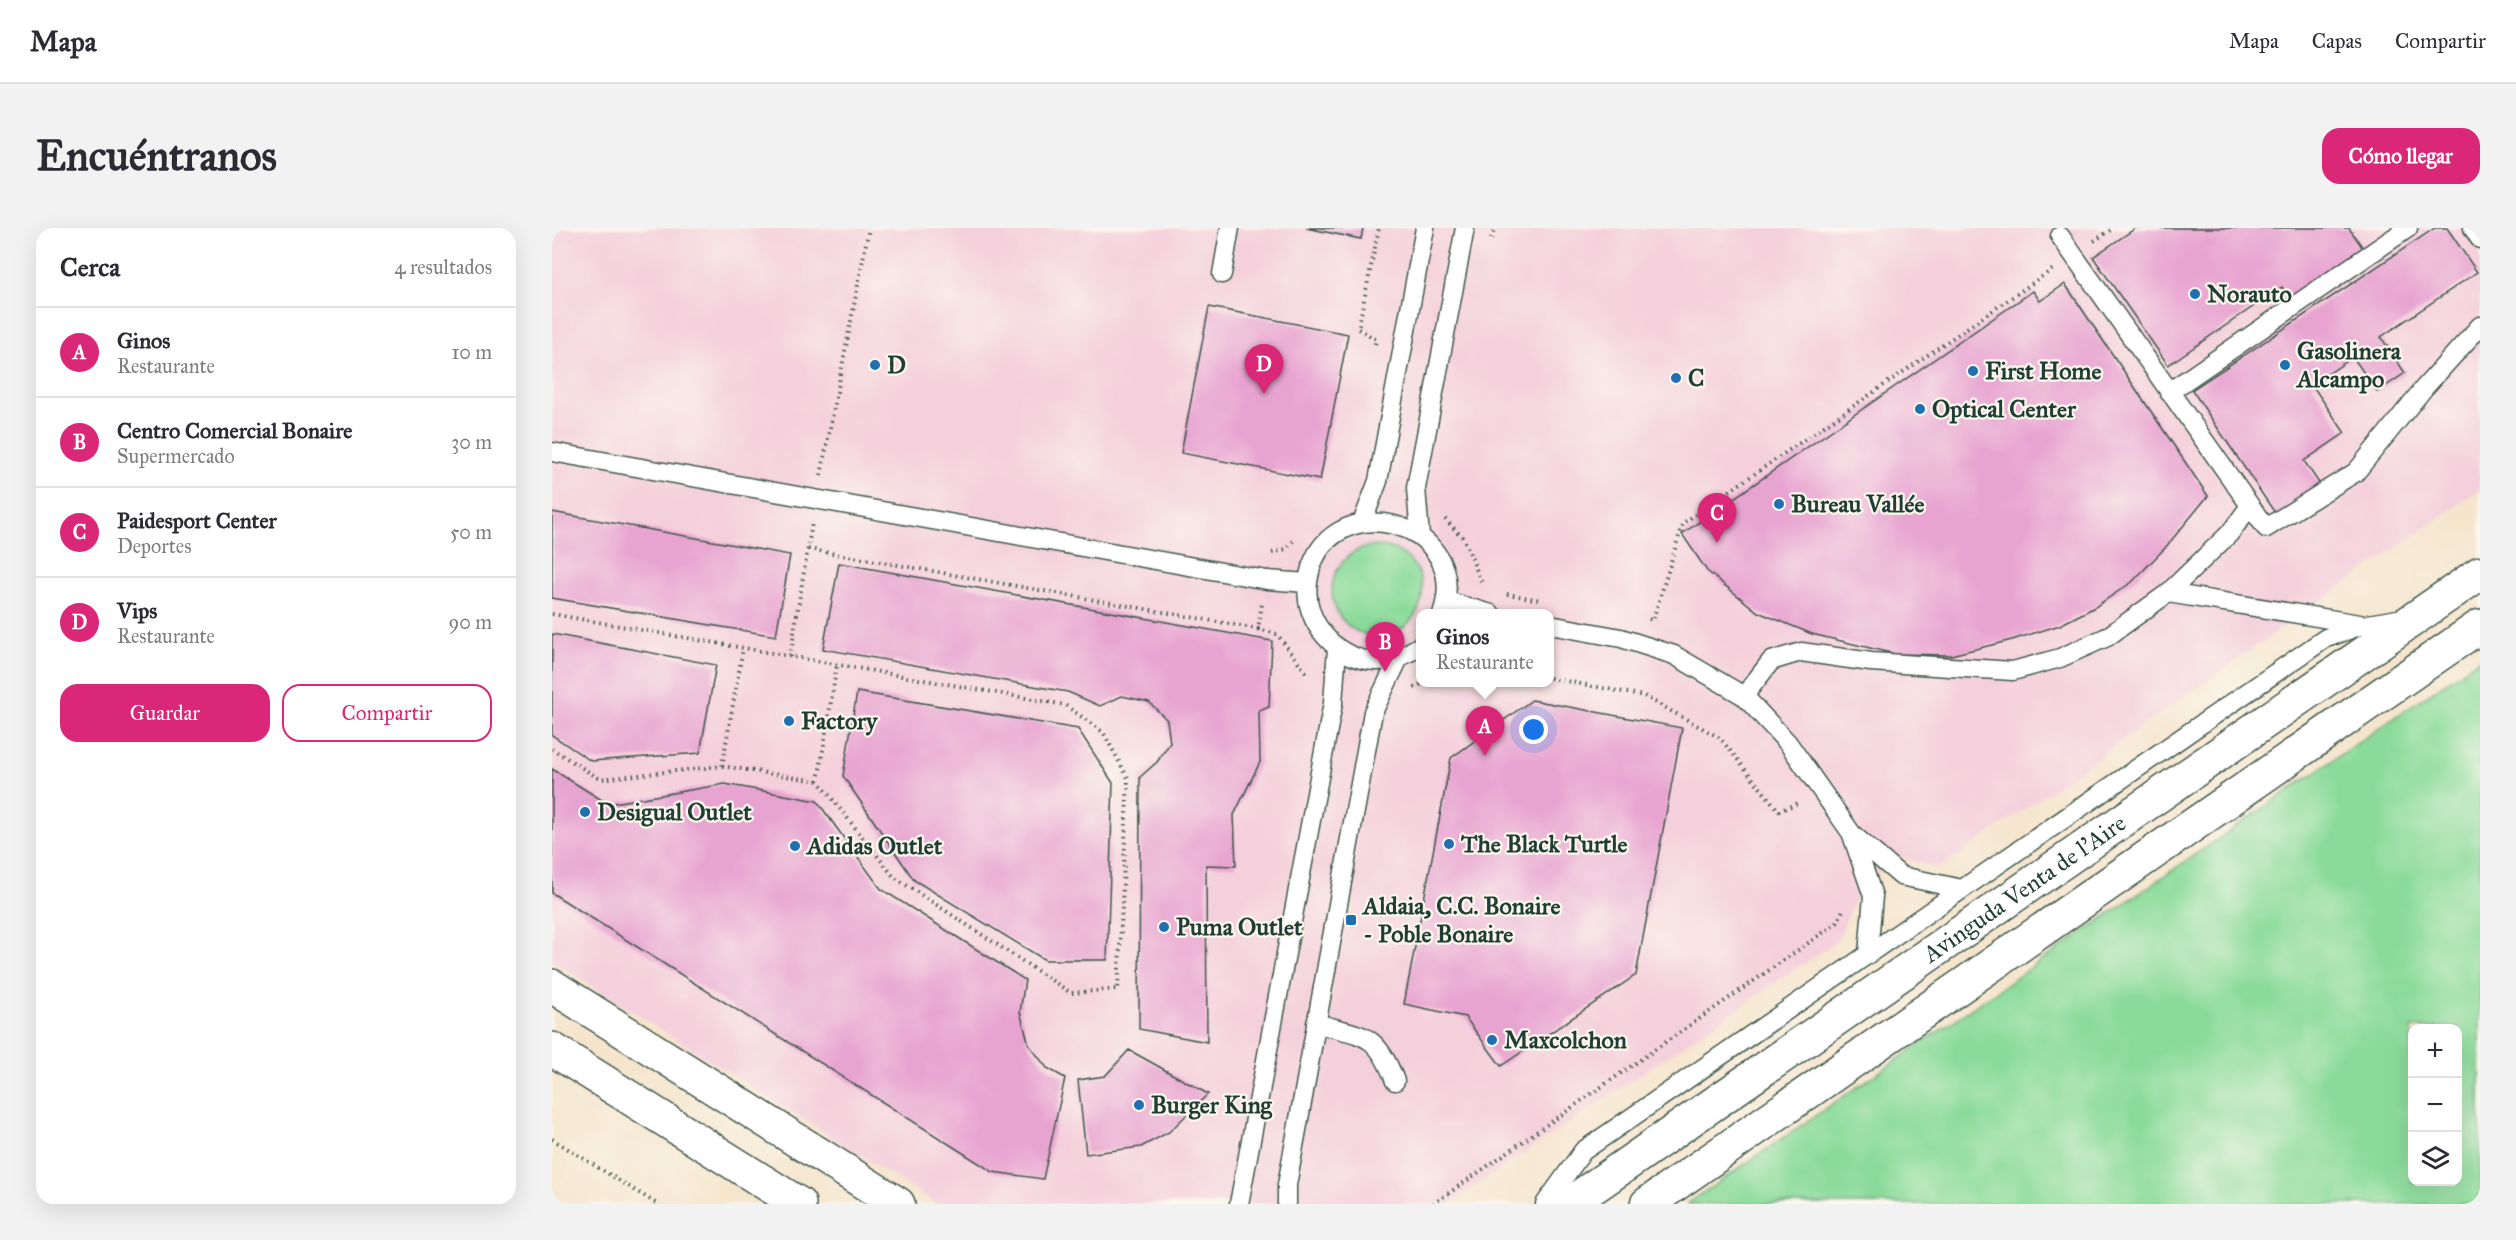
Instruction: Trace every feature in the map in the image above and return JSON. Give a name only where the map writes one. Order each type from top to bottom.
[{"type":"street","name":"Avinguda Venta de l'Aire","points":[[1569,1204],[2480,573]]},
{"type":"street","name":"Avinguda Venta de l'Aire","points":[[1647,1204],[2480,626]]},
{"type":"street","points":[[552,986],[898,1204]]},
{"type":"street","points":[[552,1049],[799,1204]]},
{"type":"lane","points":[[1222,274],[1230,228]]},
{"type":"lane","points":[[1362,523],[1378,481],[1425,228]]},
{"type":"lane","points":[[1420,536],[1416,488],[1465,228]]},
{"type":"lane","points":[[2169,392],[2408,228]]},
{"type":"lane","points":[[2473,228],[2480,239]]},
{"type":"lane","points":[[2060,236],[2266,528]]},
{"type":"lane","points":[[2266,528],[2356,472],[2424,388],[2480,326]]},
{"type":"lane","points":[[552,452],[1267,580],[1307,582]]},
{"type":"lane","points":[[1744,696],[1771,661],[1801,652],[1871,662],[2013,670],[2060,658],[2108,637],[2168,593],[2230,533],[2250,506],[2266,528]]},
{"type":"lane","points":[[1416,648],[1399,658],[1377,661],[1356,658],[1337,648],[1319,630],[1309,608],[1307,582],[1314,562],[1325,544],[1342,530],[1362,523],[1383,521],[1402,526],[1420,536],[1437,554],[1446,576],[1445,607],[1478,609]]},
{"type":"lane","points":[[2168,593],[2362,624]]},
{"type":"lane","points":[[1545,1204],[1583,1151],[2326,638],[2362,624],[2418,616]]},
{"type":"lane","points":[[1554,626],[1621,638],[1674,654],[1744,696],[1788,743],[1852,834],[1901,876],[1962,889]]},
{"type":"lane","points":[[1239,1204],[1333,703],[1337,648]]},
{"type":"lane","points":[[1287,1204],[1287,1185],[1373,712],[1399,658]]},
{"type":"lane","points":[[1852,834],[1873,896],[1868,954]]},
{"type":"lane","points":[[1316,1023],[1373,1040],[1385,1056],[1395,1081]]},
{"type":"path","points":[[790,657],[816,500],[869,228]]},
{"type":"path","points":[[1374,351],[1376,339],[1358,330],[1379,228]]},
{"type":"path","points":[[1488,248],[1496,228]]},
{"type":"path","points":[[1644,618],[1653,620],[1683,523],[2114,228]]},
{"type":"path","points":[[821,474],[833,476]]},
{"type":"path","points":[[1443,517],[1464,539],[1482,584],[1488,586]]},
{"type":"path","points":[[1261,551],[1272,553],[1286,549],[1298,534]]},
{"type":"path","points":[[808,549],[1258,628],[1277,634],[1312,679]]},
{"type":"path","points":[[1258,628],[1272,553]]},
{"type":"path","points":[[1501,590],[1507,591],[1506,594]]},
{"type":"path","points":[[1495,609],[1495,593],[1550,602]]},
{"type":"path","points":[[1496,609],[1506,594]]},
{"type":"path","points":[[552,614],[1065,705],[1103,732],[1128,778],[1118,989],[1071,993],[894,878],[818,781],[722,765],[600,779],[552,749]]},
{"type":"path","points":[[722,765],[743,648]]},
{"type":"path","points":[[818,781],[837,665]]},
{"type":"path","points":[[1554,679],[1644,696],[1719,738],[1779,811],[1801,802],[1807,812]]},
{"type":"path","points":[[1433,1204],[1837,923],[1846,902]]},
{"type":"path","points":[[552,1139],[657,1204]]},
{"type":"shaded area","points":[[552,228],[2480,228],[2480,489],[1939,869],[1900,856],[1859,889],[1837,941],[1449,1204],[937,1204],[552,961]]},
{"type":"green space","points":[[1368,547],[1386,547],[1402,554],[1414,566],[1421,582],[1421,600],[1414,616],[1402,628],[1386,635],[1368,635],[1352,628],[1340,616],[1333,600],[1333,582],[1340,566],[1352,554]]},
{"type":"green space","points":[[2480,659],[2480,1204],[1687,1204]]},
{"type":"building","points":[[1306,228],[1363,228],[1361,239]]},
{"type":"building","name":"Norauto","points":[[2136,228],[2349,228],[2365,251],[2292,301],[2282,287],[2168,365],[2093,257]]},
{"type":"building","name":"Gasolinera Alcampo","points":[[2435,228],[2447,228],[2477,272],[2381,337],[2405,373],[2377,392],[2353,357],[2312,385],[2345,433],[2304,461],[2321,486],[2277,516],[2192,390]]},
{"type":"building","points":[[2065,284],[2208,496],[2165,548],[2132,582],[2095,607],[2060,625],[2012,640],[1951,655],[1895,654],[1812,634],[1758,612],[1707,571],[1682,534],[2033,291],[2040,301]]},
{"type":"building","points":[[1209,307],[1348,334],[1320,480],[1181,453]]},
{"type":"building","points":[[552,512],[790,555],[776,636],[552,598]]},
{"type":"building","points":[[839,563],[1272,641],[1269,707],[1259,711],[1260,762],[1234,815],[1236,866],[1206,865],[1207,1042],[1139,1029],[1140,777],[1157,762],[1170,743],[1167,720],[1149,702],[1122,696],[1100,706],[1068,692],[823,649]]},
{"type":"building","points":[[552,634],[716,665],[700,753],[591,761],[552,735]]},
{"type":"building","points":[[857,692],[1078,729],[1113,783],[1107,960],[1045,960],[914,880],[843,776]]},
{"type":"building","points":[[1532,700],[1682,728],[1636,975],[1501,1066],[1465,1017],[1404,1004],[1451,758]]},
{"type":"building","points":[[552,769],[608,804],[725,784],[817,801],[881,889],[1025,980],[1020,1012],[1029,1045],[1047,1068],[1065,1078],[1043,1179],[993,1172],[552,893]]},
{"type":"building","points":[[1129,1050],[1208,1094],[1169,1132],[1141,1147],[1086,1154],[1078,1080],[1105,1076]]},
{"type":"place","name":"Norauto","points":[[2195,294]]},
{"type":"place","name":"D","points":[[875,365]]},
{"type":"place","name":"Gasolinera Alcampo","points":[[2285,365]]},
{"type":"place","name":"First Home","points":[[1973,371]]},
{"type":"place","name":"C","points":[[1676,378]]},
{"type":"place","name":"Vips","points":[[1264,394]]},
{"type":"place","name":"Optical Center","points":[[1920,409]]},
{"type":"place","name":"Bureau Vallée","points":[[1779,504]]},
{"type":"place","name":"Paidesport Center","points":[[1717,543]]},
{"type":"place","name":"Centro Comercial Bonaire","points":[[1385,672]]},
{"type":"place","name":"Factory","points":[[789,721]]},
{"type":"place","name":"Ginos","points":[[1485,756]]},
{"type":"place","name":"Desigual Outlet","points":[[585,812]]},
{"type":"place","name":"The Black Turtle","points":[[1449,844]]},
{"type":"place","name":"Adidas Outlet","points":[[795,846]]},
{"type":"place","name":"Aldaia, C.C. Bonaire - Poble Bonaire","points":[[1351,920]]},
{"type":"place","name":"Puma Outlet","points":[[1164,927]]},
{"type":"place","name":"Maxcolchon","points":[[1492,1040]]},
{"type":"place","name":"Burger King","points":[[1139,1105]]}]
